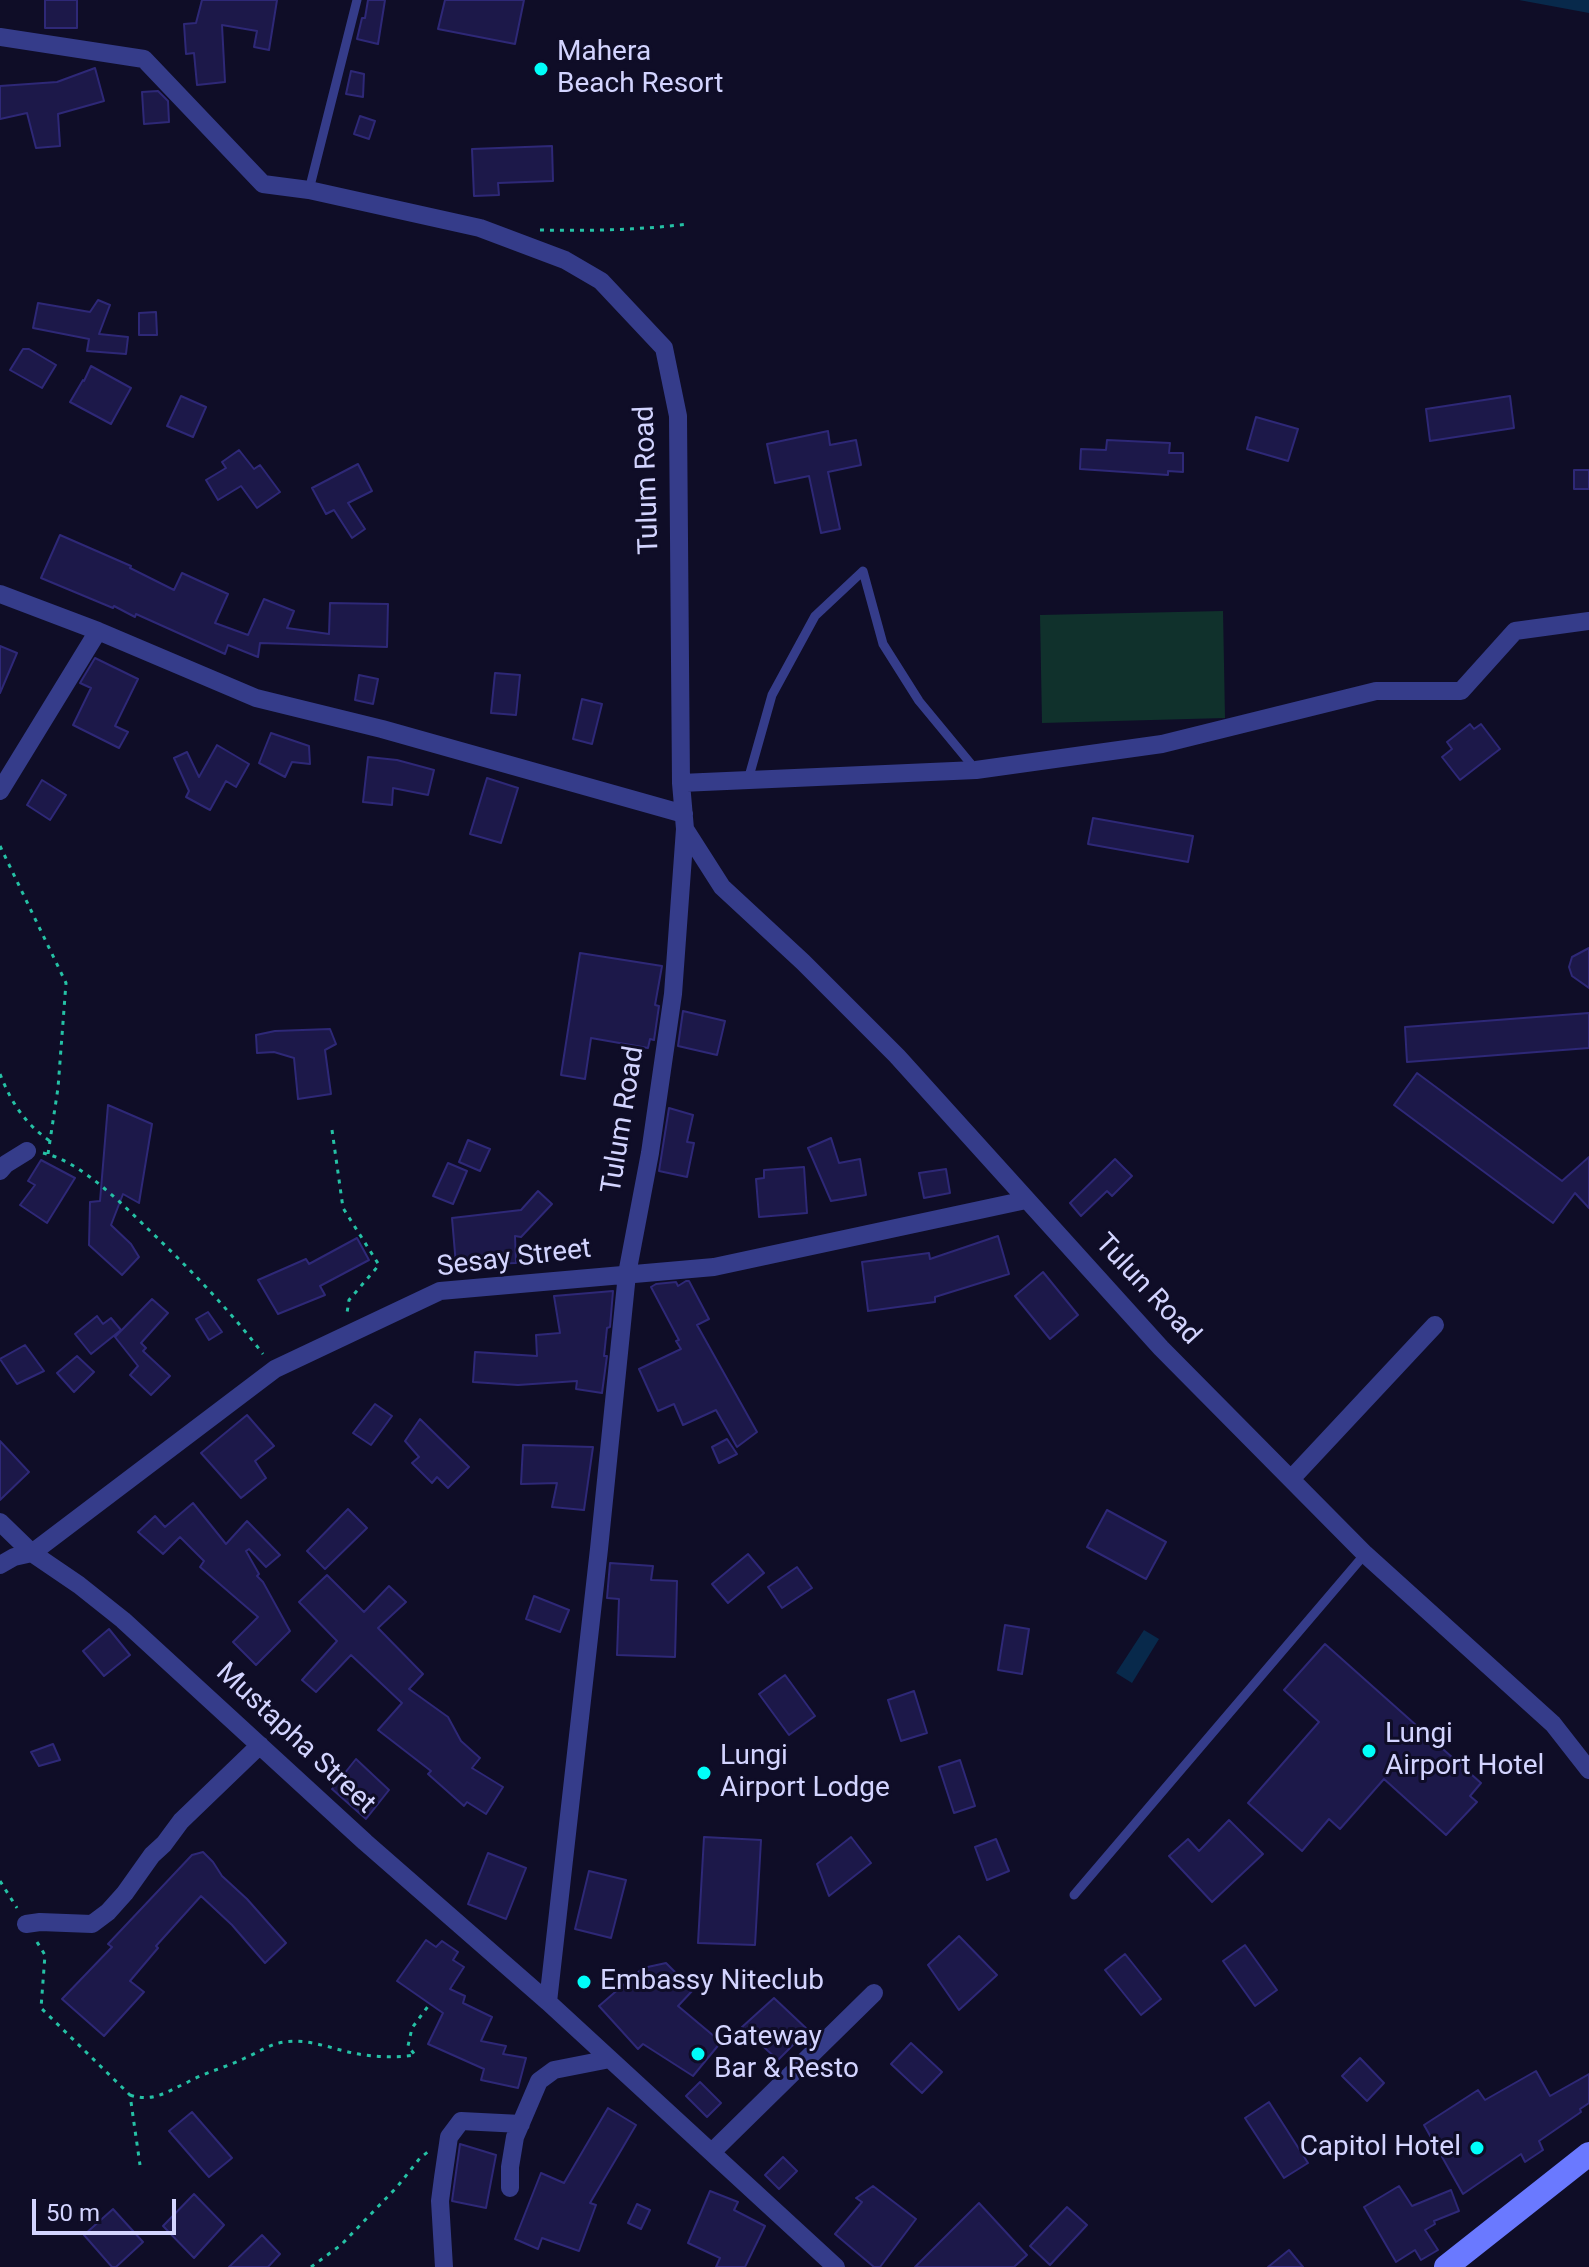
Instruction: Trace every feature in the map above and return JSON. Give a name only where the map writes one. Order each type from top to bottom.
[{"type":"street","name":"Tulum Road","points":[[0,37],[144,59],[263,184],[309,190],[480,228],[565,260],[601,281],[664,348],[678,416],[681,783],[685,821],[673,994],[650,1153],[627,1274],[548,2002]]},
{"type":"street","points":[[0,594],[98,631],[256,698],[382,729],[685,821]]},
{"type":"street","points":[[681,783],[976,770],[1162,744],[1376,691],[1461,691],[1515,631],[1589,621]]},
{"type":"street","points":[[0,791],[98,631]]},
{"type":"street","name":"Tulun Road","points":[[685,821],[722,887],[897,1056],[1161,1348],[1365,1554],[1553,1724],[1589,1770]]},
{"type":"street","points":[[0,1171],[27,1151]]},
{"type":"street","name":"Sesay Street","points":[[0,1565],[14,1557],[32,1553],[275,1369],[440,1291],[714,1267],[1026,1200]]},
{"type":"street","points":[[1291,1479],[1435,1325]]},
{"type":"street","name":"Mustapha Street","points":[[0,1522],[32,1553],[123,1620],[365,1842],[548,2002],[836,2267]]},
{"type":"street","points":[[26,1924],[92,1924],[108,1912],[181,1821],[260,1745]]},
{"type":"street","points":[[712,2152],[874,1993]]},
{"type":"street","points":[[510,2188],[515,2137],[539,2081],[554,2070],[610,2059]]},
{"type":"street","points":[[444,2267],[440,2201],[449,2137],[461,2121],[521,2124]]},
{"type":"street","points":[[1446,2267],[1589,2154]]},
{"type":"lane","points":[[309,190],[357,0]]},
{"type":"lane","points":[[747,781],[772,695],[815,616],[863,571],[883,644],[919,701],[976,770]]},
{"type":"lane","points":[[1074,1895],[1365,1554]]},
{"type":"path","points":[[537,230],[658,228],[688,224]]},
{"type":"path","points":[[0,846],[66,983],[58,1088],[48,1154]]},
{"type":"path","points":[[0,1074],[10,1099],[22,1116],[50,1141]]},
{"type":"path","points":[[332,1130],[343,1208],[379,1265],[349,1300],[344,1336]]},
{"type":"path","points":[[27,1151],[48,1154],[88,1175],[123,1205],[198,1276],[275,1369]]},
{"type":"path","points":[[0,1881],[45,1955],[41,2008],[130,2095],[149,2099],[157,2097],[281,2043],[312,2043],[379,2056],[415,2055],[408,2046],[412,2028],[429,2005]]},
{"type":"path","points":[[130,2095],[140,2165]]},
{"type":"path","points":[[311,2267],[341,2245],[397,2187],[420,2158],[431,2149],[448,2146]]},
{"type":"green space","points":[[1223,611],[1225,718],[1042,723],[1040,615]]},
{"type":"water","points":[[1519,0],[1589,0],[1589,13]]},
{"type":"water","points":[[1144,1630],[1159,1639],[1132,1683],[1116,1673]]},
{"type":"building","points":[[45,0],[77,0],[77,28],[45,28]]},
{"type":"building","points":[[202,0],[277,0],[269,50],[254,47],[257,31],[222,25],[225,82],[197,85],[194,53],[186,54],[184,24],[196,23]]},
{"type":"building","points":[[368,0],[385,0],[378,44],[357,39]]},
{"type":"building","points":[[445,0],[524,0],[515,44],[438,29]]},
{"type":"building","points":[[95,68],[104,101],[58,114],[60,146],[36,148],[27,113],[0,119],[0,86],[57,82]]},
{"type":"building","points":[[351,71],[364,74],[363,97],[346,94]]},
{"type":"building","points":[[158,91],[168,101],[169,122],[144,124],[142,92]]},
{"type":"building","points":[[360,116],[375,121],[369,139],[354,134]]},
{"type":"building","points":[[552,146],[553,181],[498,183],[499,195],[474,196],[472,149]]},
{"type":"building","points":[[98,300],[110,305],[99,334],[128,337],[126,354],[87,351],[89,339],[33,328],[38,303],[90,312]]},
{"type":"building","points":[[156,312],[157,335],[139,335],[139,313]]},
{"type":"building","points":[[23,349],[29,349],[56,365],[42,388],[10,370]]},
{"type":"building","points":[[91,366],[131,388],[111,424],[70,402]]},
{"type":"building","points":[[181,396],[206,407],[193,437],[167,426]]},
{"type":"building","points":[[1510,396],[1514,428],[1430,441],[1426,409]]},
{"type":"building","points":[[1256,417],[1298,429],[1288,461],[1247,449]]},
{"type":"building","points":[[828,431],[830,445],[856,440],[861,465],[828,472],[840,529],[821,533],[809,476],[775,483],[767,444]]},
{"type":"building","points":[[1107,440],[1170,443],[1169,453],[1183,453],[1183,472],[1168,471],[1168,475],[1080,469],[1081,449],[1106,450]]},
{"type":"building","points":[[239,450],[254,469],[260,465],[280,492],[257,508],[241,486],[218,500],[206,480],[226,468],[222,462]]},
{"type":"building","points":[[358,464],[372,491],[348,503],[365,529],[352,538],[334,510],[326,514],[312,488]]},
{"type":"building","points":[[1574,470],[1589,470],[1589,489],[1574,489]]},
{"type":"building","points":[[60,535],[131,566],[174,590],[182,573],[228,594],[215,623],[248,635],[264,599],[294,611],[287,628],[329,634],[330,603],[388,604],[387,647],[260,643],[258,657],[228,645],[225,654],[136,614],[135,617],[41,578]]},
{"type":"building","points":[[0,646],[17,653],[0,693]]},
{"type":"building","points":[[95,658],[138,679],[115,726],[128,732],[119,748],[73,725],[91,688],[80,683]]},
{"type":"building","points":[[495,673],[520,675],[516,715],[491,713]]},
{"type":"building","points":[[359,675],[378,679],[373,704],[355,700]]},
{"type":"building","points":[[582,699],[602,704],[592,744],[573,739]]},
{"type":"building","points":[[1470,724],[1474,729],[1481,724],[1500,749],[1460,780],[1442,757],[1452,749],[1447,742]]},
{"type":"building","points":[[271,733],[309,746],[310,764],[292,762],[285,777],[259,763]]},
{"type":"building","points":[[217,745],[249,764],[236,787],[226,781],[210,810],[186,797],[189,791],[174,758],[187,752],[199,777]]},
{"type":"building","points":[[368,757],[397,760],[434,770],[428,795],[393,788],[392,805],[363,802]]},
{"type":"building","points":[[487,778],[518,788],[501,843],[470,834]]},
{"type":"building","points":[[42,780],[66,795],[50,820],[27,805]]},
{"type":"building","points":[[1093,818],[1193,836],[1188,862],[1088,844]]},
{"type":"building","points":[[1589,948],[1589,988],[1572,976],[1569,967],[1572,957]]},
{"type":"building","points":[[580,953],[662,966],[655,1005],[659,1006],[654,1040],[650,1039],[648,1048],[591,1038],[585,1079],[561,1075]]},
{"type":"building","points":[[683,1011],[725,1021],[717,1055],[678,1046]]},
{"type":"building","points":[[1589,1013],[1589,1048],[1407,1062],[1405,1027]]},
{"type":"building","points":[[330,1029],[336,1044],[325,1050],[331,1094],[298,1099],[294,1058],[274,1052],[257,1053],[256,1035],[275,1031]]},
{"type":"building","points":[[1417,1073],[1562,1181],[1589,1157],[1589,1208],[1575,1193],[1553,1223],[1394,1105]]},
{"type":"building","points":[[108,1105],[152,1124],[139,1203],[123,1194],[111,1225],[131,1244],[139,1257],[122,1275],[89,1245],[90,1202],[100,1201]]},
{"type":"building","points":[[669,1108],[693,1115],[687,1142],[694,1143],[687,1177],[659,1171]]},
{"type":"building","points":[[831,1138],[839,1163],[860,1159],[866,1195],[831,1201],[808,1148]]},
{"type":"building","points":[[468,1140],[490,1149],[480,1171],[459,1162]]},
{"type":"building","points":[[1115,1159],[1132,1176],[1112,1196],[1107,1191],[1081,1216],[1070,1203]]},
{"type":"building","points":[[41,1160],[75,1178],[47,1223],[20,1205],[35,1185],[28,1181]]},
{"type":"building","points":[[448,1163],[467,1171],[453,1204],[433,1196]]},
{"type":"building","points":[[804,1167],[807,1213],[759,1217],[756,1179],[764,1178],[764,1170]]},
{"type":"building","points":[[946,1169],[950,1193],[924,1198],[919,1173]]},
{"type":"building","points":[[538,1191],[552,1204],[521,1237],[515,1236],[516,1263],[456,1265],[452,1218],[521,1210]]},
{"type":"building","points":[[998,1236],[1009,1274],[935,1297],[935,1302],[868,1311],[862,1262],[929,1253],[930,1259]]},
{"type":"building","points":[[357,1238],[369,1260],[320,1286],[325,1295],[278,1314],[258,1280],[306,1259],[309,1264]]},
{"type":"building","points":[[1043,1272],[1078,1315],[1050,1339],[1015,1296]]},
{"type":"building","points":[[689,1281],[709,1319],[697,1325],[757,1432],[737,1447],[716,1410],[683,1425],[674,1404],[658,1411],[639,1369],[681,1349],[651,1287],[676,1282],[678,1286]]},
{"type":"building","points":[[613,1291],[602,1393],[576,1389],[577,1381],[518,1385],[473,1382],[475,1352],[537,1356],[536,1335],[560,1333],[554,1296]]},
{"type":"building","points":[[152,1299],[168,1313],[141,1343],[146,1348],[143,1351],[170,1376],[151,1395],[130,1375],[138,1366],[115,1337]]},
{"type":"building","points":[[208,1312],[222,1332],[209,1340],[196,1319]]},
{"type":"building","points":[[97,1316],[103,1324],[111,1318],[121,1330],[91,1354],[75,1334]]},
{"type":"building","points":[[25,1345],[44,1371],[17,1384],[0,1359]]},
{"type":"building","points":[[77,1356],[94,1372],[74,1392],[57,1373]]},
{"type":"building","points":[[375,1404],[392,1416],[371,1445],[353,1433]]},
{"type":"building","points":[[247,1415],[274,1446],[255,1461],[266,1478],[241,1498],[201,1453]]},
{"type":"building","points":[[420,1419],[469,1467],[448,1488],[437,1477],[432,1483],[412,1463],[419,1457],[405,1441]]},
{"type":"building","points":[[727,1439],[737,1454],[719,1463],[712,1447]]},
{"type":"building","points":[[0,1441],[29,1472],[0,1500]]},
{"type":"building","points":[[523,1445],[593,1447],[584,1510],[552,1507],[557,1483],[521,1484]]},
{"type":"building","points":[[193,1503],[226,1544],[247,1521],[280,1555],[266,1567],[249,1549],[246,1551],[259,1574],[257,1576],[290,1631],[256,1665],[233,1642],[258,1617],[200,1567],[204,1561],[180,1537],[163,1554],[138,1532],[155,1516],[165,1527]]},
{"type":"building","points":[[348,1509],[367,1528],[325,1569],[307,1551]]},
{"type":"building","points":[[1107,1510],[1166,1542],[1146,1579],[1087,1547]]},
{"type":"building","points":[[748,1554],[764,1573],[728,1603],[712,1584]]},
{"type":"building","points":[[610,1563],[653,1566],[651,1580],[677,1581],[675,1657],[617,1655],[619,1599],[607,1598]]},
{"type":"building","points":[[797,1567],[812,1588],[782,1608],[768,1587]]},
{"type":"building","points":[[327,1575],[364,1612],[389,1586],[406,1602],[378,1628],[423,1674],[409,1689],[448,1717],[461,1741],[480,1758],[472,1768],[503,1787],[486,1814],[467,1802],[464,1806],[428,1774],[431,1771],[378,1730],[402,1703],[351,1655],[316,1692],[302,1680],[337,1641],[299,1602]]},
{"type":"building","points":[[534,1596],[569,1610],[560,1632],[526,1619]]},
{"type":"building","points":[[1005,1625],[1029,1629],[1022,1674],[998,1670]]},
{"type":"building","points":[[109,1629],[130,1655],[104,1676],[83,1651]]},
{"type":"building","name":"Lungi Airport Hotel","points":[[1325,1644],[1481,1783],[1470,1796],[1477,1802],[1446,1835],[1384,1779],[1340,1829],[1329,1819],[1302,1851],[1248,1803],[1319,1722],[1284,1690]]},
{"type":"building","points":[[785,1675],[815,1716],[789,1735],[759,1694]]},
{"type":"building","points":[[914,1691],[927,1733],[901,1741],[888,1700]]},
{"type":"building","points":[[53,1744],[60,1760],[39,1766],[31,1752]]},
{"type":"building","points":[[356,1759],[389,1790],[366,1819],[332,1789]]},
{"type":"building","points":[[960,1760],[975,1806],[954,1813],[939,1767]]},
{"type":"building","points":[[1229,1820],[1263,1854],[1212,1902],[1169,1856],[1188,1839],[1199,1851]]},
{"type":"building","points":[[704,1837],[761,1840],[755,1945],[698,1943]]},
{"type":"building","points":[[851,1837],[871,1863],[829,1896],[817,1864]]},
{"type":"building","points":[[996,1839],[1009,1871],[987,1880],[975,1847]]},
{"type":"building","points":[[203,1852],[286,1943],[265,1963],[201,1896],[156,1946],[158,1948],[130,1981],[144,1992],[104,2036],[62,1999],[112,1947],[108,1944],[192,1855]]},
{"type":"building","points":[[488,1853],[526,1868],[506,1919],[468,1904]]},
{"type":"building","points":[[589,1871],[626,1880],[611,1938],[575,1929]]},
{"type":"building","points":[[959,1936],[997,1975],[959,2010],[928,1965]]},
{"type":"building","points":[[426,1940],[436,1947],[442,1941],[458,1952],[453,1960],[464,1967],[450,1989],[465,1996],[463,2003],[492,2017],[481,2041],[506,2046],[503,2054],[526,2058],[518,2088],[481,2080],[484,2069],[428,2044],[443,2013],[397,1981]]},
{"type":"building","points":[[1245,1945],[1277,1990],[1255,2006],[1223,1961]]},
{"type":"building","points":[[1125,1954],[1161,1999],[1141,2015],[1105,1970]]},
{"type":"building","points":[[666,1963],[693,1990],[678,2006],[721,2042],[693,2076],[643,2044],[638,2049],[599,2006],[643,1968]]},
{"type":"building","points":[[774,1998],[808,2030],[778,2060],[742,2027]]},
{"type":"building","points":[[911,2043],[942,2072],[922,2093],[891,2064]]},
{"type":"building","points":[[1360,2058],[1384,2083],[1367,2101],[1342,2076]]},
{"type":"building","points":[[1536,2071],[1550,2096],[1589,2074],[1589,2103],[1539,2141],[1543,2150],[1525,2162],[1521,2154],[1463,2194],[1424,2125],[1478,2090],[1485,2100]]},
{"type":"building","points":[[700,2082],[721,2103],[707,2117],[686,2096]]},
{"type":"building","points":[[1269,2102],[1308,2163],[1284,2178],[1245,2118]]},
{"type":"building","points":[[608,2108],[636,2125],[590,2203],[596,2205],[579,2251],[542,2238],[538,2249],[515,2239],[541,2173],[564,2183]]},
{"type":"building","points":[[192,2112],[232,2158],[209,2177],[169,2131]]},
{"type":"building","points":[[460,2144],[496,2155],[486,2208],[452,2201]]},
{"type":"building","points":[[783,2157],[797,2171],[779,2189],[765,2175]]},
{"type":"building","points":[[873,2186],[916,2219],[880,2267],[874,2267],[835,2234],[862,2202],[856,2198]]},
{"type":"building","points":[[1399,2186],[1412,2206],[1451,2190],[1459,2211],[1434,2221],[1435,2224],[1425,2230],[1438,2250],[1421,2260],[1415,2250],[1396,2262],[1364,2207]]},
{"type":"building","points":[[710,2191],[738,2202],[734,2210],[765,2226],[745,2267],[716,2267],[720,2258],[688,2243]]},
{"type":"building","points":[[194,2194],[224,2225],[194,2258],[163,2226]]},
{"type":"building","points":[[979,2203],[1027,2255],[1014,2267],[915,2267]]},
{"type":"building","points":[[637,2204],[650,2210],[641,2229],[628,2223]]},
{"type":"building","points":[[1067,2207],[1087,2225],[1050,2265],[1030,2246]]},
{"type":"building","points":[[113,2209],[143,2242],[116,2267],[112,2267],[84,2235]]},
{"type":"building","points":[[262,2235],[280,2254],[268,2267],[229,2267]]},
{"type":"building","points":[[1289,2250],[1303,2267],[1268,2267]]},
{"type":"place","name":"Mahera Beach Resort","points":[[541,69]]},
{"type":"place","name":"Lungi Airport Hotel","points":[[1369,1751]]},
{"type":"place","name":"Lungi Airport Lodge","points":[[704,1773]]},
{"type":"place","name":"Embassy Niteclub","points":[[584,1982]]},
{"type":"place","name":"Gateway Bar & Resto","points":[[698,2054]]},
{"type":"place","name":"Capitol Hotel","points":[[1477,2148]]}]
